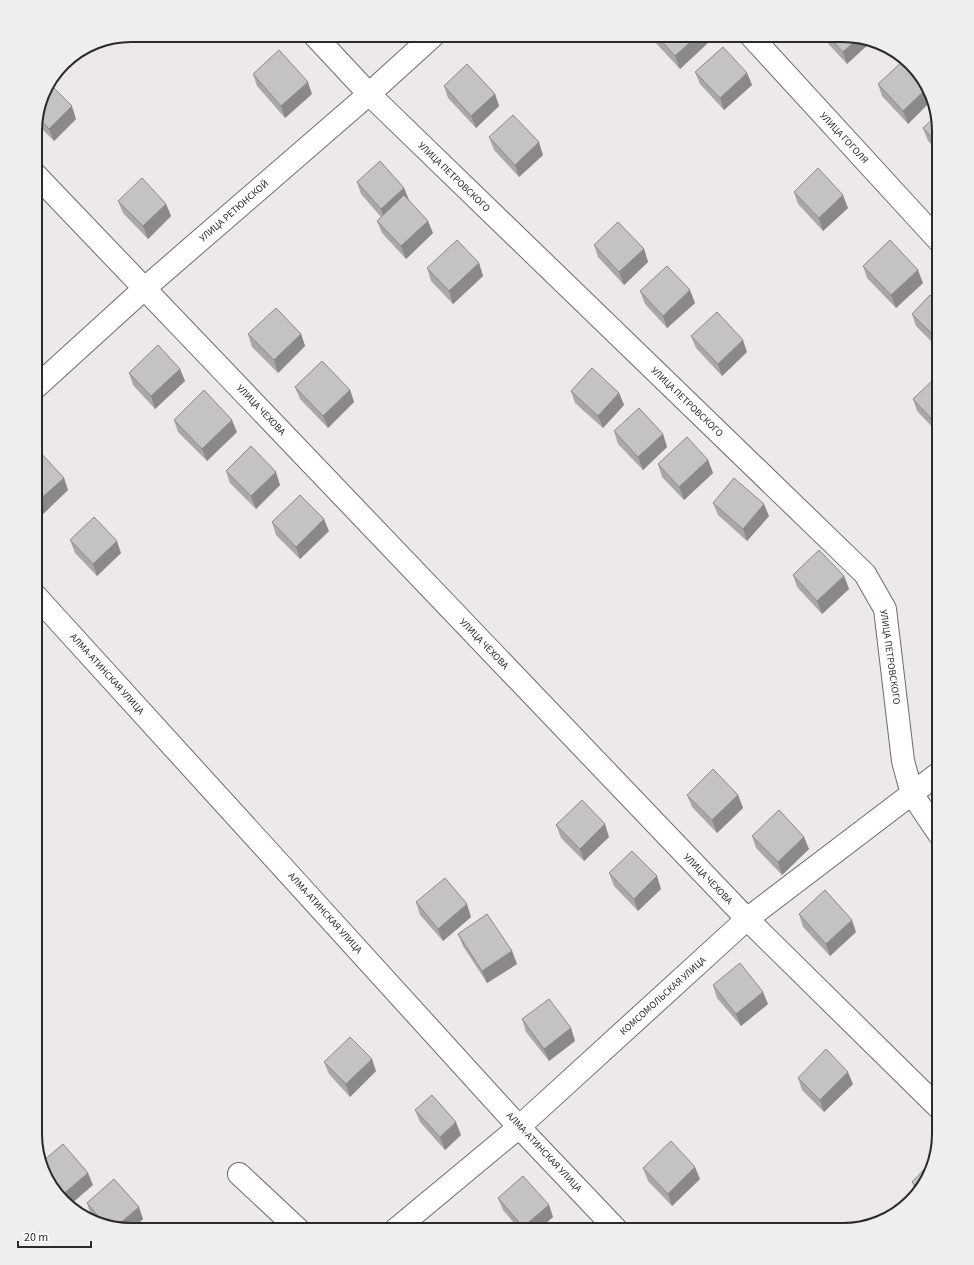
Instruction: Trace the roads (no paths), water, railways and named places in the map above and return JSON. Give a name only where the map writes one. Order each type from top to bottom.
[{"type":"street","name":"УЛИЦА ПЕТРОВСКОГО","points":[[321,42],[369,94],[865,574],[885,609],[903,760],[912,794],[932,824]]},
{"type":"street","name":"УЛИЦА РЕТЮНСКОЙ","points":[[42,382],[145,288],[369,94],[426,42]]},
{"type":"street","name":"УЛИЦА ГОГОЛЯ","points":[[756,42],[932,233]]},
{"type":"street","name":"УЛИЦА ЧЕХОВА","points":[[42,181],[747,919],[932,1101]]},
{"type":"street","name":"АЛМА-АТИНСКАЯ УЛИЦА","points":[[42,603],[519,1127],[610,1223]]},
{"type":"street","name":"КОМСОМОЛЬСКАЯ УЛИЦА","points":[[403,1223],[519,1127],[747,919],[932,778]]},
{"type":"street","points":[[239,1174],[292,1223]]}]
